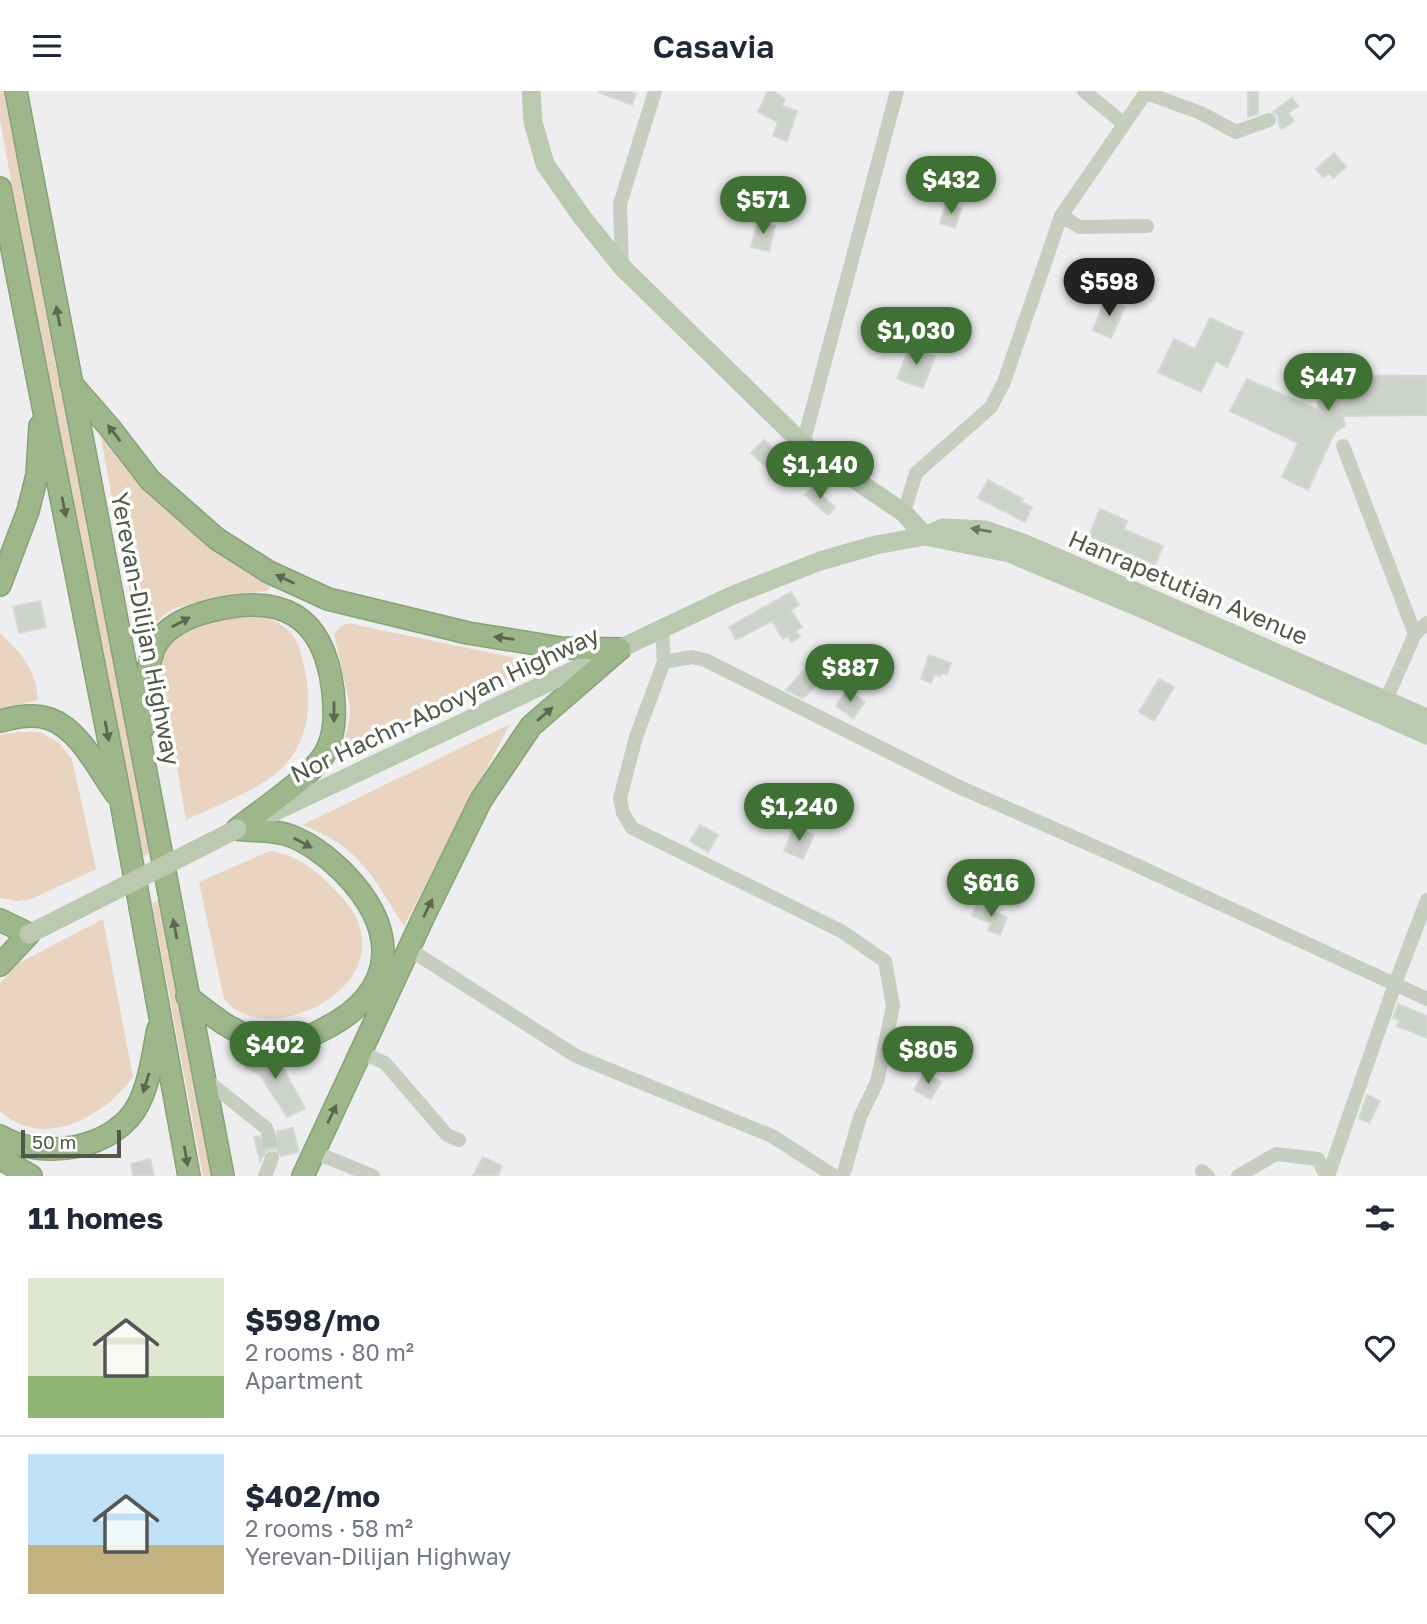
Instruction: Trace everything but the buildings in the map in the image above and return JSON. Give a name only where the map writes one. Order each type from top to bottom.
[{"type":"highway","name":"Yerevan-Dilijan Highway","points":[[16,91],[223,1176]]},
{"type":"highway","points":[[0,188],[121,802],[189,1176]]},
{"type":"highway","points":[[71,383],[150,480],[217,539],[269,572],[328,599],[456,631],[561,648],[620,649]]},
{"type":"highway","points":[[0,585],[28,511],[37,475],[41,392]]},
{"type":"highway","points":[[141,750],[151,659],[156,643],[167,630],[197,614],[258,603],[292,613],[304,622],[316,636],[329,668],[335,709],[333,733],[326,752],[314,768],[237,829]]},
{"type":"highway","points":[[303,1176],[481,800],[531,726],[620,649]]},
{"type":"highway","points":[[0,721],[38,716],[61,726],[76,738],[121,802]]},
{"type":"highway","points":[[187,996],[236,1032],[262,1041],[292,1041],[316,1034],[337,1023],[363,1000],[378,976],[384,946],[382,932],[373,910],[355,884],[317,851],[285,834],[237,829]]},
{"type":"highway","points":[[0,920],[29,934],[0,965]]},
{"type":"highway","points":[[0,1136],[23,1146],[48,1150],[65,1149],[80,1147],[114,1129],[139,1103],[161,1017]]},
{"type":"highway","points":[[0,1158],[31,1176]]},
{"type":"main road","points":[[531,91],[533,122],[545,163],[582,217],[622,267],[803,444],[904,513],[925,537],[1009,553],[1427,734]]},
{"type":"main road","name":"Hanrapetutian Avenue","points":[[925,537],[943,528],[964,528],[985,530],[1023,543],[1427,718]]},
{"type":"main road","name":"Nor Hachn-Abovyan Highway","points":[[0,951],[237,829],[731,596],[820,561],[876,545],[925,537]]},
{"type":"street","points":[[622,267],[620,204],[655,91]]},
{"type":"street","points":[[803,444],[897,91]]},
{"type":"street","points":[[1084,91],[1124,124]]},
{"type":"street","points":[[904,513],[916,473],[991,407],[1004,382],[1061,216],[1146,92],[1201,113],[1236,132],[1269,120]]},
{"type":"street","points":[[1061,216],[1080,227],[1147,226]]},
{"type":"street","points":[[1343,446],[1415,634]]},
{"type":"street","points":[[1386,700],[1415,634],[1427,624]]},
{"type":"street","points":[[662,629],[664,662],[636,737],[620,798],[623,813],[632,828],[841,932],[885,961],[893,1006],[877,1082],[860,1117],[844,1176]]},
{"type":"street","points":[[664,662],[692,657],[705,660],[957,786],[1427,999]]},
{"type":"street","points":[[1327,1176],[1427,900]]},
{"type":"street","points":[[409,949],[576,1056],[772,1136],[834,1176]]},
{"type":"street","points":[[361,1052],[385,1063],[447,1135],[459,1140]]},
{"type":"street","points":[[205,1079],[266,1128],[268,1133]]},
{"type":"street","points":[[314,1152],[373,1176]]},
{"type":"street","points":[[1238,1176],[1276,1154],[1318,1159],[1327,1176]]},
{"type":"street","points":[[265,1176],[272,1158]]},
{"type":"shaded area","points":[[0,91],[5,91],[53,351],[154,852],[143,856],[46,373],[0,120]]},
{"type":"shaded area","points":[[100,433],[146,489],[268,582],[270,587],[267,591],[175,609],[161,617],[150,639],[143,641],[138,636]]},
{"type":"shaded area","points":[[246,615],[280,624],[298,644],[308,694],[303,735],[290,759],[270,778],[247,792],[186,820],[162,681],[161,659],[174,638],[184,631],[209,622]]},
{"type":"shaded area","points":[[350,623],[540,663],[361,751],[351,753],[343,747],[350,706],[334,634],[341,626]]},
{"type":"shaded area","points":[[0,633],[27,663],[37,689],[38,700],[0,709]]},
{"type":"shaded area","points":[[510,724],[404,926],[373,878],[352,854],[322,833],[302,825]]},
{"type":"shaded area","points":[[40,732],[59,743],[72,759],[96,869],[32,899],[17,901],[0,898],[0,735]]},
{"type":"shaded area","points":[[270,851],[304,864],[341,897],[358,922],[361,953],[353,975],[336,994],[314,1008],[289,1016],[265,1018],[242,1013],[224,999],[199,882]]},
{"type":"shaded area","points":[[162,898],[213,1176],[203,1176],[152,903]]},
{"type":"shaded area","points":[[103,919],[133,1077],[106,1105],[72,1124],[35,1128],[17,1123],[0,1111],[0,983],[19,963]]},
{"type":"tunnel","points":[[268,1133],[272,1158]]}]
